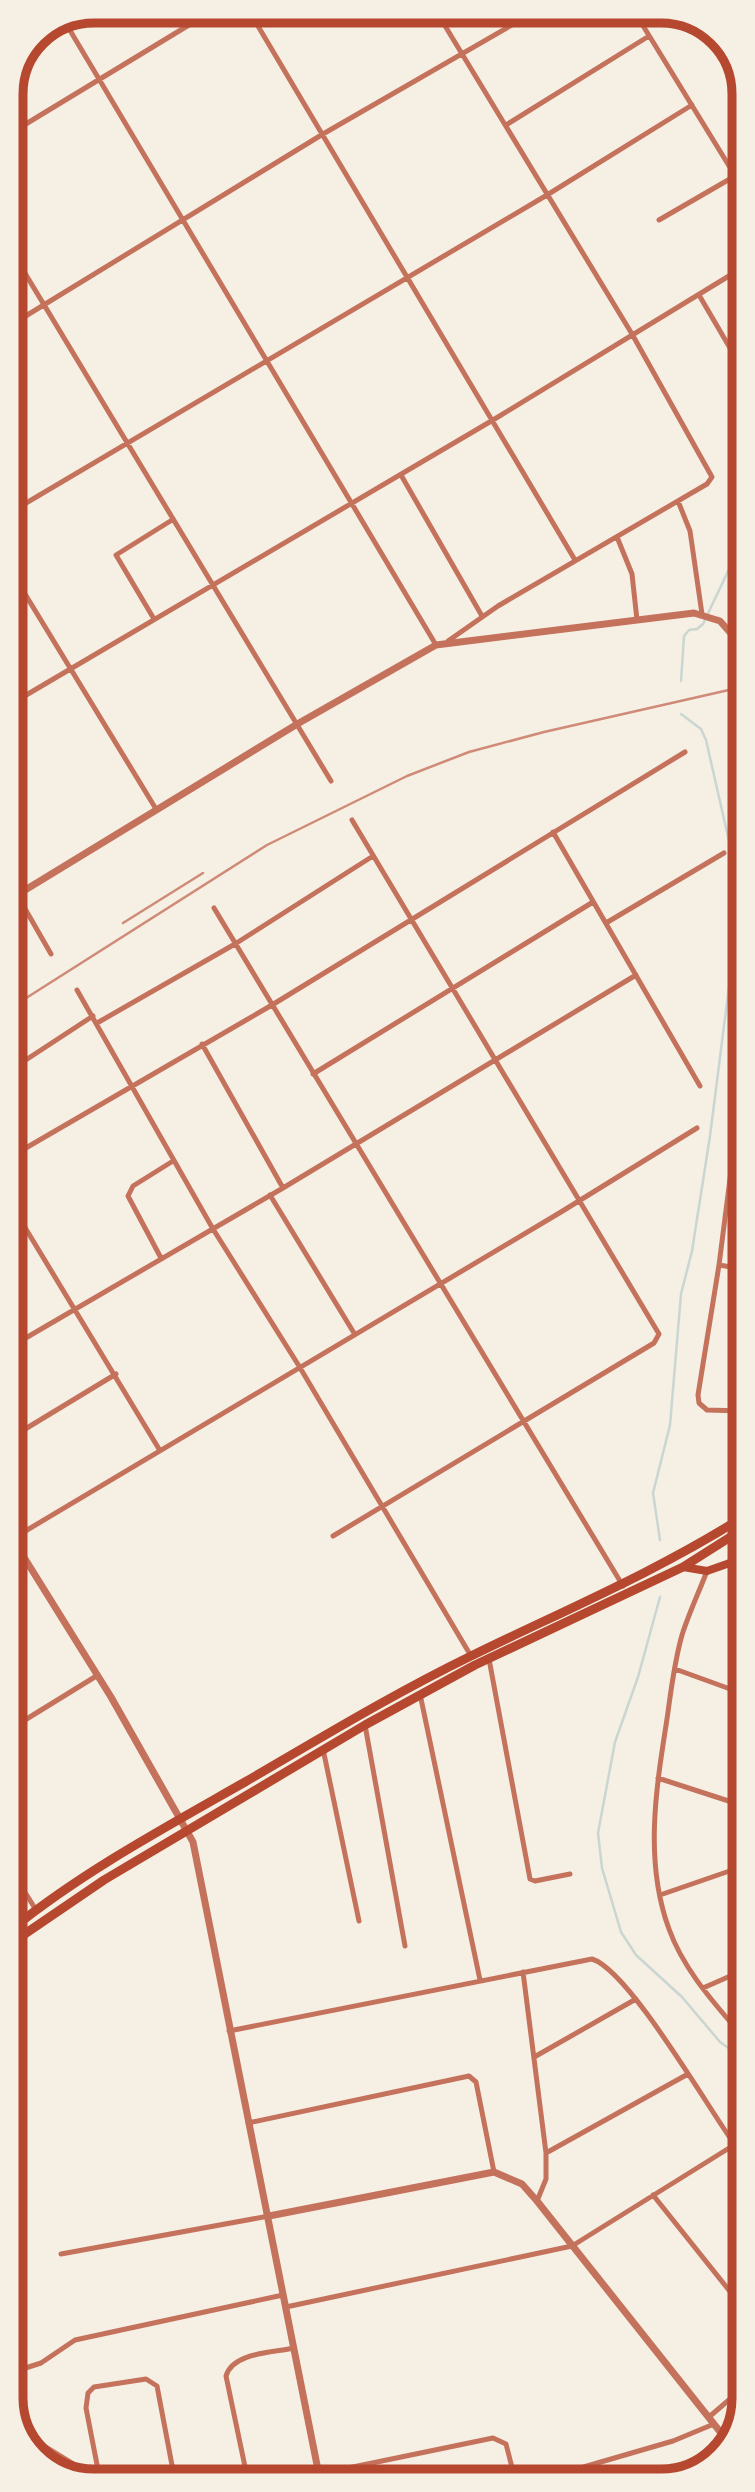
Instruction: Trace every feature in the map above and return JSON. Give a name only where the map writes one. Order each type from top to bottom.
[{"type":"main road","points":[[23,1920],[181,1818],[399,1692],[623,1586],[677,1558],[732,1524]]},
{"type":"main road","points":[[23,1934],[188,1828],[420,1694],[683,1567],[732,1536]]},
{"type":"main road","points":[[683,1567],[707,1571],[732,1562]]},
{"type":"street","points":[[23,125],[191,23]]},
{"type":"street","points":[[257,23],[575,560]]},
{"type":"street","points":[[443,23],[632,334],[711,471],[712,480],[482,616],[448,641]]},
{"type":"street","points":[[23,318],[323,134],[516,23]]},
{"type":"street","points":[[641,23],[732,171]]},
{"type":"street","points":[[68,28],[436,645]]},
{"type":"street","points":[[506,125],[649,36]]},
{"type":"street","points":[[23,505],[547,195],[692,105]]},
{"type":"street","points":[[659,220],[732,178]]},
{"type":"street","points":[[23,270],[172,520],[299,723],[331,781]]},
{"type":"street","points":[[23,697],[494,420],[732,274]]},
{"type":"street","points":[[699,295],[732,351]]},
{"type":"street","points":[[401,475],[482,616]]},
{"type":"street","points":[[678,501],[690,531],[703,614]]},
{"type":"street","points":[[154,619],[116,555],[172,520]]},
{"type":"street","points":[[617,537],[632,575],[636,620]]},
{"type":"street","points":[[23,590],[156,809]]},
{"type":"street","points":[[23,890],[299,723],[436,645],[448,641],[703,614],[720,621],[732,633]]},
{"type":"street","points":[[23,1149],[130,1084],[272,1004],[685,752]]},
{"type":"street","points":[[333,1536],[654,1343],[659,1334],[352,820]]},
{"type":"street","points":[[553,832],[700,1086]]},
{"type":"street","points":[[606,923],[724,853]]},
{"type":"street","points":[[97,1023],[235,944],[373,856]]},
{"type":"street","points":[[313,1074],[593,902]]},
{"type":"street","points":[[214,908],[623,1586]]},
{"type":"street","points":[[23,910],[51,954]]},
{"type":"street","points":[[23,1340],[283,1188],[636,975]]},
{"type":"street","points":[[77,990],[213,1229],[299,1366],[471,1656]]},
{"type":"street","points":[[23,1062],[93,1016]]},
{"type":"street","points":[[202,1044],[283,1188]]},
{"type":"street","points":[[23,1531],[581,1200],[697,1128]]},
{"type":"street","points":[[161,1258],[128,1196],[133,1186],[173,1161]]},
{"type":"street","points":[[732,1163],[719,1265],[703,1357],[699,1403],[706,1410],[732,1410]]},
{"type":"street","points":[[270,1195],[354,1333]]},
{"type":"street","points":[[23,1224],[159,1449]]},
{"type":"street","points":[[719,1265],[732,1267]]},
{"type":"street","points":[[23,1430],[116,1374]]},
{"type":"street","points":[[23,1556],[98,1675],[188,1828],[209,1915],[229,2031],[269,2216],[317,2469]]},
{"type":"street","points":[[707,1571],[686,1623],[675,1669],[658,1778],[654,1833],[660,1895],[669,1929],[683,1961],[732,2023]]},
{"type":"street","points":[[489,1659],[530,1879],[535,1881],[570,1874]]},
{"type":"street","points":[[675,1669],[732,1690]]},
{"type":"street","points":[[23,1721],[98,1675]]},
{"type":"street","points":[[420,1694],[481,1980]]},
{"type":"street","points":[[365,1725],[405,1946]]},
{"type":"street","points":[[323,1749],[359,1921]]},
{"type":"street","points":[[658,1778],[732,1802]]},
{"type":"street","points":[[660,1895],[732,1871]]},
{"type":"street","points":[[23,1889],[36,1910]]},
{"type":"street","points":[[229,2031],[592,1959],[601,1963],[636,1999],[732,2142]]},
{"type":"street","points":[[523,1972],[536,2056],[546,2153],[546,2179],[537,2201]]},
{"type":"street","points":[[703,1988],[732,1975]]},
{"type":"street","points":[[536,2056],[636,1999]]},
{"type":"street","points":[[546,2153],[688,2074]]},
{"type":"street","points":[[248,2123],[471,2077],[476,2082],[494,2172]]},
{"type":"street","points":[[286,2307],[572,2246],[732,2146]]},
{"type":"street","points":[[61,2254],[494,2172],[522,2184],[537,2201],[722,2435]]},
{"type":"street","points":[[653,2195],[732,2294]]},
{"type":"street","points":[[23,2369],[41,2363],[75,2340],[283,2295]]},
{"type":"street","points":[[245,2469],[226,2376],[228,2368],[237,2360],[294,2348]]},
{"type":"street","points":[[99,2469],[86,2408],[88,2393],[94,2387],[146,2379],[157,2386],[173,2469]]},
{"type":"street","points":[[574,2469],[673,2441],[711,2421],[732,2399]]},
{"type":"street","points":[[355,2469],[493,2438],[506,2444],[512,2469]]},
{"type":"street","points":[[38,2443],[80,2468]]},
{"type":"waterway","points":[[681,681],[684,636],[689,630],[697,629],[703,624],[732,563]]},
{"type":"waterway","points":[[681,714],[701,729],[706,740],[732,854]]},
{"type":"waterway","points":[[660,1540],[653,1493],[670,1425],[681,1294],[692,1251],[710,1136],[732,963]]},
{"type":"waterway","points":[[660,1597],[638,1677],[615,1742],[598,1833],[602,1868],[621,1932],[636,1955],[682,1997],[720,2042],[732,2050]]},
{"type":"railway","points":[[23,1000],[267,845],[407,776],[469,752],[732,689]]},
{"type":"railway","points":[[123,923],[203,873]]}]
